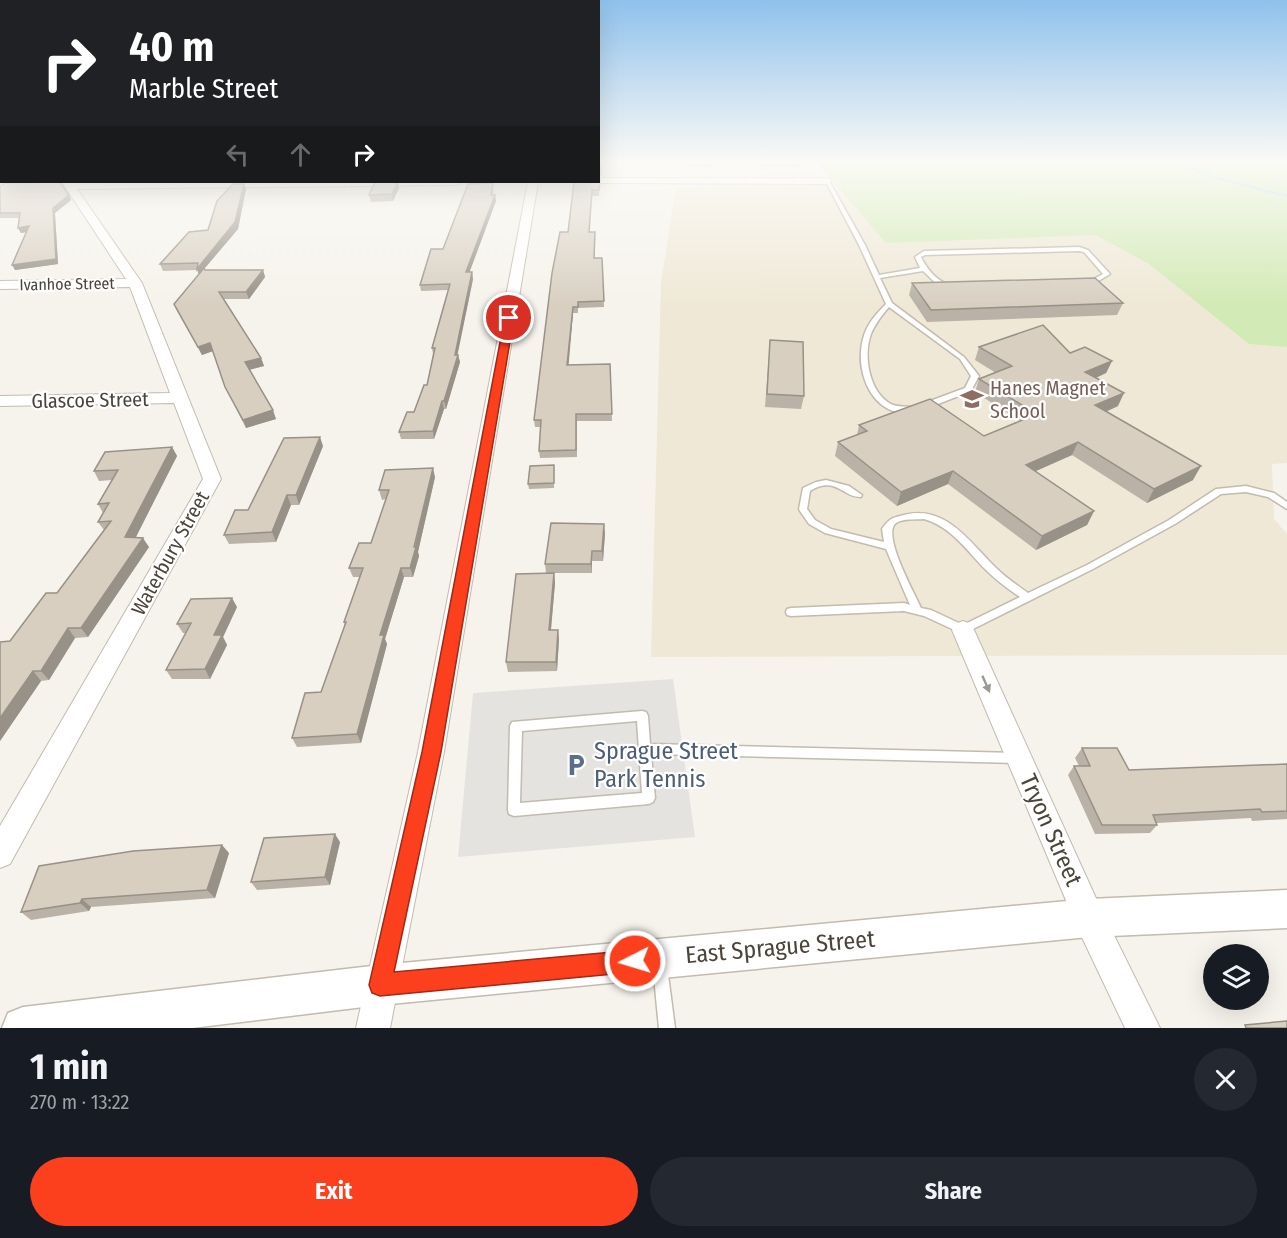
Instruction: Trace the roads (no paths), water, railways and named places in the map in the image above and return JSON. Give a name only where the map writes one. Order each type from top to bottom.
[{"type":"street","name":"Waterbury Street","points":[[0,854],[212,479],[135,283],[85,209]]},
{"type":"street","points":[[373,1028],[380,985],[431,752],[528,209]]},
{"type":"street","name":"Ivanhoe Street","points":[[0,285],[135,283]]},
{"type":"street","name":"Glascoe Street","points":[[0,401],[180,398]]},
{"type":"street","name":"Tryon Street","points":[[963,630],[1089,918],[1143,1028]]},
{"type":"street","name":"East Sprague Street","points":[[23,1028],[380,985],[1089,918],[1287,909]]},
{"type":"lane","points":[[842,209],[878,277],[889,304],[962,358],[975,376],[968,389],[948,398],[905,411],[885,404],[867,379],[863,360],[866,337],[880,313],[889,304]]},
{"type":"lane","points":[[960,287],[940,284],[924,269],[918,257],[924,253],[1079,249],[1086,251],[1107,274],[1093,282],[1081,283]]},
{"type":"lane","points":[[878,277],[924,269]]},
{"type":"lane","points":[[858,495],[837,483],[812,485],[806,490],[803,509],[812,522],[828,531],[890,547]]},
{"type":"lane","points":[[791,612],[904,607],[917,609],[963,630],[1172,522],[1219,491],[1246,489],[1271,495],[1287,506]]},
{"type":"lane","points":[[917,609],[890,547],[887,528],[893,521],[914,515],[940,520],[955,530],[992,571],[1027,598]]},
{"type":"lane","points":[[642,716],[644,749],[649,798],[514,810],[516,726],[642,716]]},
{"type":"lane","points":[[644,749],[1019,758]]},
{"type":"lane","points":[[658,959],[667,1028]]},
{"type":"place","name":"Hanes Magnet School","points":[[972,399]]},
{"type":"place","name":"Sprague Street Park Tennis","points":[[576,765]]}]
